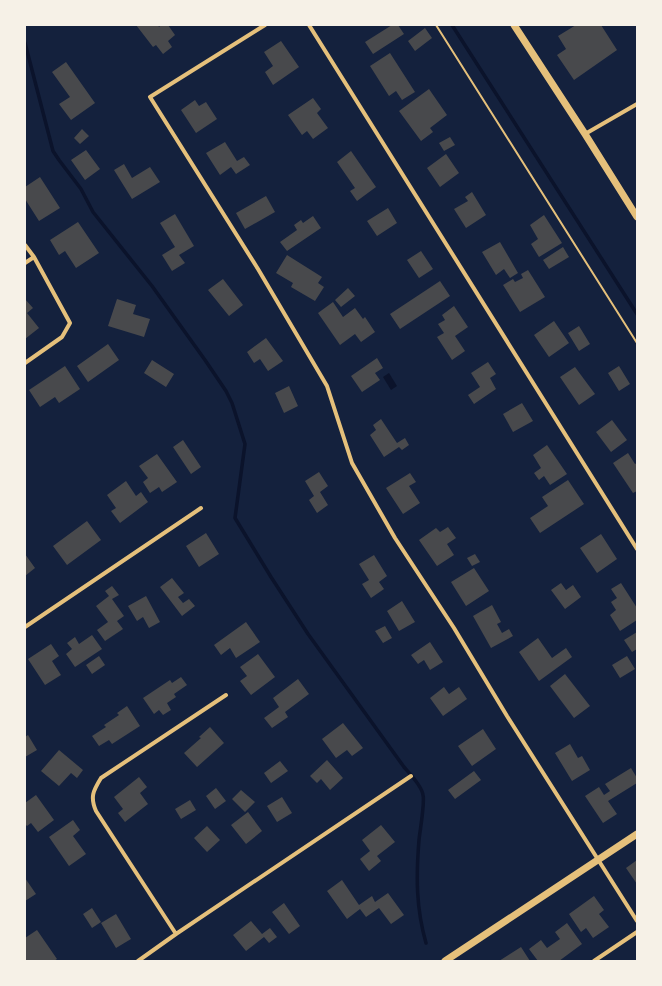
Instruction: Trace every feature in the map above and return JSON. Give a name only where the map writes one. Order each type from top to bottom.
[{"type":"main road","points":[[514,25],[637,217]]},
{"type":"main road","points":[[445,961],[637,834]]},
{"type":"street","points":[[264,25],[150,97],[258,269],[327,386],[352,463],[395,538],[454,628],[637,921]]},
{"type":"street","points":[[309,25],[637,550]]},
{"type":"street","points":[[585,134],[637,104]]},
{"type":"street","points":[[25,245],[34,257],[70,323],[62,337],[25,363]]},
{"type":"street","points":[[25,263],[34,257]]},
{"type":"street","points":[[25,627],[201,508]]},
{"type":"street","points":[[176,934],[96,811],[92,802],[93,793],[101,778],[226,695]]},
{"type":"street","points":[[138,961],[411,776]]},
{"type":"street","points":[[594,961],[637,932]]},
{"type":"path","points":[[436,25],[637,343]]},
{"type":"water","points":[[389,373],[397,386],[391,390],[383,377]]},
{"type":"building","points":[[136,25],[158,25],[159,27],[161,25],[168,25],[175,35],[168,41],[172,47],[163,54],[156,45],[153,47]]},
{"type":"building","points":[[392,25],[398,25],[404,34],[373,54],[365,42]]},
{"type":"building","points":[[576,25],[601,25],[617,50],[574,80],[557,55],[566,49],[558,36]]},
{"type":"building","points":[[425,28],[432,38],[415,51],[408,41]]},
{"type":"building","points":[[281,41],[299,67],[273,85],[265,72],[273,66],[264,52]]},
{"type":"building","points":[[390,53],[415,92],[402,100],[396,91],[389,96],[370,66]]},
{"type":"building","points":[[66,62],[95,103],[71,120],[59,104],[70,97],[52,72]]},
{"type":"building","points":[[429,89],[447,115],[430,128],[433,132],[421,141],[399,111]]},
{"type":"building","points":[[313,98],[321,109],[317,113],[328,128],[313,139],[307,131],[302,135],[288,115]]},
{"type":"building","points":[[195,100],[199,106],[206,102],[217,119],[196,133],[181,110]]},
{"type":"building","points":[[82,129],[89,136],[80,144],[74,138]]},
{"type":"building","points":[[450,137],[455,145],[444,151],[439,143]]},
{"type":"building","points":[[225,142],[237,161],[244,157],[250,165],[236,174],[231,167],[220,175],[206,153]]},
{"type":"building","points":[[86,150],[100,169],[85,180],[71,160]]},
{"type":"building","points":[[351,151],[376,187],[357,201],[350,191],[355,188],[337,162]]},
{"type":"building","points":[[446,154],[459,173],[440,187],[427,168]]},
{"type":"building","points":[[124,164],[132,178],[150,167],[160,182],[132,199],[114,170]]},
{"type":"building","points":[[40,177],[60,208],[39,221],[25,199],[25,187]]},
{"type":"building","points":[[472,192],[486,215],[466,228],[454,209],[468,201],[465,197]]},
{"type":"building","points":[[266,196],[275,212],[245,229],[236,213]]},
{"type":"building","points":[[388,208],[397,223],[377,236],[367,221]]},
{"type":"building","points":[[175,214],[194,246],[179,255],[185,263],[172,271],[162,255],[175,247],[160,223]]},
{"type":"building","points":[[544,215],[562,243],[539,257],[531,244],[538,239],[530,225]]},
{"type":"building","points":[[313,216],[321,228],[287,251],[280,242],[297,230],[294,225],[301,220],[303,223]]},
{"type":"building","points":[[78,222],[99,253],[76,268],[65,251],[59,255],[50,240]]},
{"type":"building","points":[[500,242],[518,273],[510,278],[504,269],[496,275],[482,252]]},
{"type":"building","points":[[563,247],[569,257],[549,269],[543,260]]},
{"type":"building","points":[[421,251],[433,269],[419,278],[407,260]]},
{"type":"building","points":[[287,255],[322,277],[318,283],[324,287],[315,301],[291,287],[293,283],[276,273]]},
{"type":"building","points":[[528,270],[545,297],[520,312],[503,285],[513,279],[515,282],[523,278],[521,274]]},
{"type":"building","points":[[223,279],[243,305],[229,316],[208,290]]},
{"type":"building","points":[[440,281],[450,296],[400,329],[390,314]]},
{"type":"building","points":[[348,288],[355,296],[341,307],[335,300]]},
{"type":"building","points":[[25,299],[33,308],[27,313],[39,328],[25,339]]},
{"type":"building","points":[[117,299],[136,305],[133,314],[150,319],[144,337],[108,326]]},
{"type":"building","points":[[333,302],[343,317],[355,308],[363,319],[365,317],[375,332],[361,342],[355,334],[340,345],[318,313]]},
{"type":"building","points":[[454,306],[468,327],[455,336],[465,351],[452,360],[437,337],[444,333],[438,324],[445,320],[442,315]]},
{"type":"building","points":[[554,321],[569,343],[549,357],[534,335]]},
{"type":"building","points":[[579,326],[590,344],[579,351],[568,333]]},
{"type":"building","points":[[266,338],[283,361],[268,371],[260,359],[254,363],[247,352]]},
{"type":"building","points":[[108,344],[119,360],[88,382],[77,366]]},
{"type":"building","points":[[377,358],[383,368],[375,373],[380,380],[362,392],[351,376]]},
{"type":"building","points":[[152,360],[174,374],[166,387],[144,373]]},
{"type":"building","points":[[488,362],[496,374],[490,378],[496,389],[474,404],[468,395],[480,387],[471,373]]},
{"type":"building","points":[[65,366],[80,389],[59,403],[55,397],[40,407],[29,390]]},
{"type":"building","points":[[619,366],[630,384],[619,391],[608,373]]},
{"type":"building","points":[[575,367],[595,394],[579,405],[560,377]]},
{"type":"building","points":[[289,386],[298,406],[284,413],[275,393]]},
{"type":"building","points":[[522,403],[533,421],[513,432],[503,414]]},
{"type":"building","points":[[381,419],[397,443],[405,438],[409,445],[402,450],[399,447],[384,457],[370,435],[376,430],[373,425]]},
{"type":"building","points":[[612,420],[627,440],[611,452],[596,432]]},
{"type":"building","points":[[183,440],[201,467],[191,474],[173,447]]},
{"type":"building","points":[[547,445],[567,474],[550,485],[544,476],[539,480],[534,473],[541,468],[533,455]]},
{"type":"building","points":[[628,453],[635,464],[637,463],[637,491],[633,493],[613,463]]},
{"type":"building","points":[[157,454],[177,482],[162,492],[159,487],[150,493],[143,482],[148,478],[139,466]]},
{"type":"building","points":[[319,472],[328,486],[320,492],[328,505],[317,513],[309,500],[314,496],[305,481]]},
{"type":"building","points":[[410,473],[416,482],[409,486],[420,503],[403,514],[386,488]]},
{"type":"building","points":[[568,480],[584,504],[540,533],[530,518],[548,506],[542,497]]},
{"type":"building","points":[[126,481],[136,496],[141,492],[148,502],[120,523],[111,511],[116,508],[107,495]]},
{"type":"building","points":[[87,521],[101,540],[67,565],[53,546]]},
{"type":"building","points":[[448,527],[456,538],[447,544],[454,555],[437,566],[419,540],[436,528],[440,532]]},
{"type":"building","points":[[206,533],[219,554],[199,567],[186,546]]},
{"type":"building","points":[[601,534],[617,559],[597,573],[580,548]]},
{"type":"building","points":[[25,554],[35,568],[25,576]]},
{"type":"building","points":[[475,554],[480,562],[472,566],[467,558]]},
{"type":"building","points":[[374,555],[387,576],[379,582],[384,589],[371,598],[362,584],[369,580],[359,564]]},
{"type":"building","points":[[474,568],[489,591],[466,606],[451,582]]},
{"type":"building","points":[[172,578],[184,593],[178,597],[183,603],[189,599],[195,606],[182,616],[160,587]]},
{"type":"building","points":[[561,583],[566,590],[573,585],[581,597],[565,609],[551,590]]},
{"type":"building","points":[[621,583],[637,608],[637,620],[620,631],[610,615],[616,610],[611,602],[617,598],[611,589]]},
{"type":"building","points":[[112,586],[119,595],[112,599],[124,616],[117,621],[123,629],[105,641],[97,630],[108,622],[96,606],[109,596],[105,591]]},
{"type":"building","points":[[146,596],[160,622],[149,628],[143,617],[137,621],[128,606]]},
{"type":"building","points":[[402,601],[415,622],[399,631],[387,611]]},
{"type":"building","points":[[492,605],[501,622],[497,624],[502,633],[509,629],[513,636],[491,648],[473,616]]},
{"type":"building","points":[[246,622],[260,642],[236,658],[230,648],[221,655],[214,645]]},
{"type":"building","points":[[385,626],[392,638],[383,643],[375,631]]},
{"type":"building","points":[[637,632],[637,649],[632,652],[624,640]]},
{"type":"building","points":[[92,635],[102,649],[75,667],[66,654],[72,649],[67,643],[75,637],[79,644]]},
{"type":"building","points":[[538,638],[552,658],[566,648],[572,657],[539,681],[519,652]]},
{"type":"building","points":[[430,642],[443,662],[430,670],[424,660],[418,664],[411,655]]},
{"type":"building","points":[[51,644],[59,656],[52,661],[61,675],[45,685],[28,659]]},
{"type":"building","points":[[258,654],[275,677],[251,695],[240,681],[247,676],[240,667]]},
{"type":"building","points":[[99,656],[105,665],[92,674],[86,665]]},
{"type":"building","points":[[627,656],[635,669],[620,678],[612,665]]},
{"type":"building","points":[[565,674],[590,706],[574,718],[550,686]]},
{"type":"building","points":[[181,677],[187,685],[174,694],[176,697],[167,703],[171,710],[163,715],[159,710],[154,714],[143,698],[170,680],[172,683]]},
{"type":"building","points":[[298,679],[309,694],[285,712],[288,717],[272,728],[264,718],[279,707],[273,698]]},
{"type":"building","points":[[444,687],[449,694],[459,687],[467,699],[443,716],[430,698]]},
{"type":"building","points":[[127,706],[140,726],[112,744],[109,740],[99,746],[92,736],[106,727],[104,725],[119,715],[117,713]]},
{"type":"building","points":[[343,723],[363,748],[352,756],[347,750],[336,758],[322,739]]},
{"type":"building","points":[[210,727],[224,743],[197,767],[184,753],[201,738],[199,737]]},
{"type":"building","points":[[483,729],[496,749],[472,766],[458,746]]},
{"type":"building","points":[[28,735],[37,750],[25,757],[25,737]]},
{"type":"building","points":[[570,744],[578,758],[582,756],[590,770],[572,781],[555,753]]},
{"type":"building","points":[[59,750],[83,770],[77,778],[71,773],[59,786],[41,771]]},
{"type":"building","points":[[327,760],[343,778],[330,790],[321,779],[317,783],[310,776]]},
{"type":"building","points":[[280,761],[288,771],[271,783],[264,773]]},
{"type":"building","points":[[631,768],[637,778],[637,783],[608,801],[617,814],[603,823],[585,796],[599,787],[604,795],[610,791],[605,784]]},
{"type":"building","points":[[474,771],[481,780],[455,799],[448,790]]},
{"type":"building","points":[[139,777],[147,787],[140,793],[148,804],[125,822],[118,813],[123,809],[114,797]]},
{"type":"building","points":[[216,788],[226,801],[215,809],[206,796]]},
{"type":"building","points":[[241,790],[255,802],[245,812],[232,799]]},
{"type":"building","points":[[36,795],[54,820],[38,832],[31,823],[27,826],[25,824],[25,803]]},
{"type":"building","points":[[282,797],[292,813],[277,822],[267,806]]},
{"type":"building","points":[[190,800],[196,810],[181,819],[175,809]]},
{"type":"building","points":[[248,812],[262,831],[246,844],[231,825]]},
{"type":"building","points":[[73,820],[80,830],[73,836],[86,854],[69,866],[49,837]]},
{"type":"building","points":[[381,825],[395,842],[377,856],[381,861],[369,871],[360,859],[370,851],[362,840]]},
{"type":"building","points":[[207,826],[220,840],[207,852],[194,838]]},
{"type":"building","points":[[637,860],[637,884],[626,868]]},
{"type":"building","points":[[25,878],[36,894],[25,901]]},
{"type":"building","points":[[342,880],[359,905],[372,896],[375,902],[388,893],[404,915],[391,924],[379,908],[366,917],[360,909],[347,919],[327,891]]},
{"type":"building","points":[[594,896],[604,910],[599,914],[609,927],[593,938],[586,928],[581,932],[569,914]]},
{"type":"building","points":[[284,903],[300,926],[289,934],[272,912]]},
{"type":"building","points":[[92,908],[101,922],[92,928],[83,914]]},
{"type":"building","points":[[116,914],[131,939],[116,948],[101,923]]},
{"type":"building","points":[[251,921],[262,934],[270,928],[277,937],[269,943],[264,937],[246,951],[233,935]]},
{"type":"building","points":[[567,923],[582,944],[559,961],[538,961],[529,949],[541,940],[547,948],[560,939],[555,932]]},
{"type":"building","points":[[37,930],[57,959],[54,961],[25,961],[25,938]]},
{"type":"building","points":[[521,947],[530,961],[499,961]]},
{"type":"waterway","points":[[452,25],[637,314]]},
{"type":"waterway","points":[[25,43],[53,151],[81,189],[93,212],[152,286],[205,360],[226,391],[232,403],[245,444],[235,518],[308,634],[404,767],[418,784],[422,792],[423,804],[417,880],[420,917],[426,943]]}]
